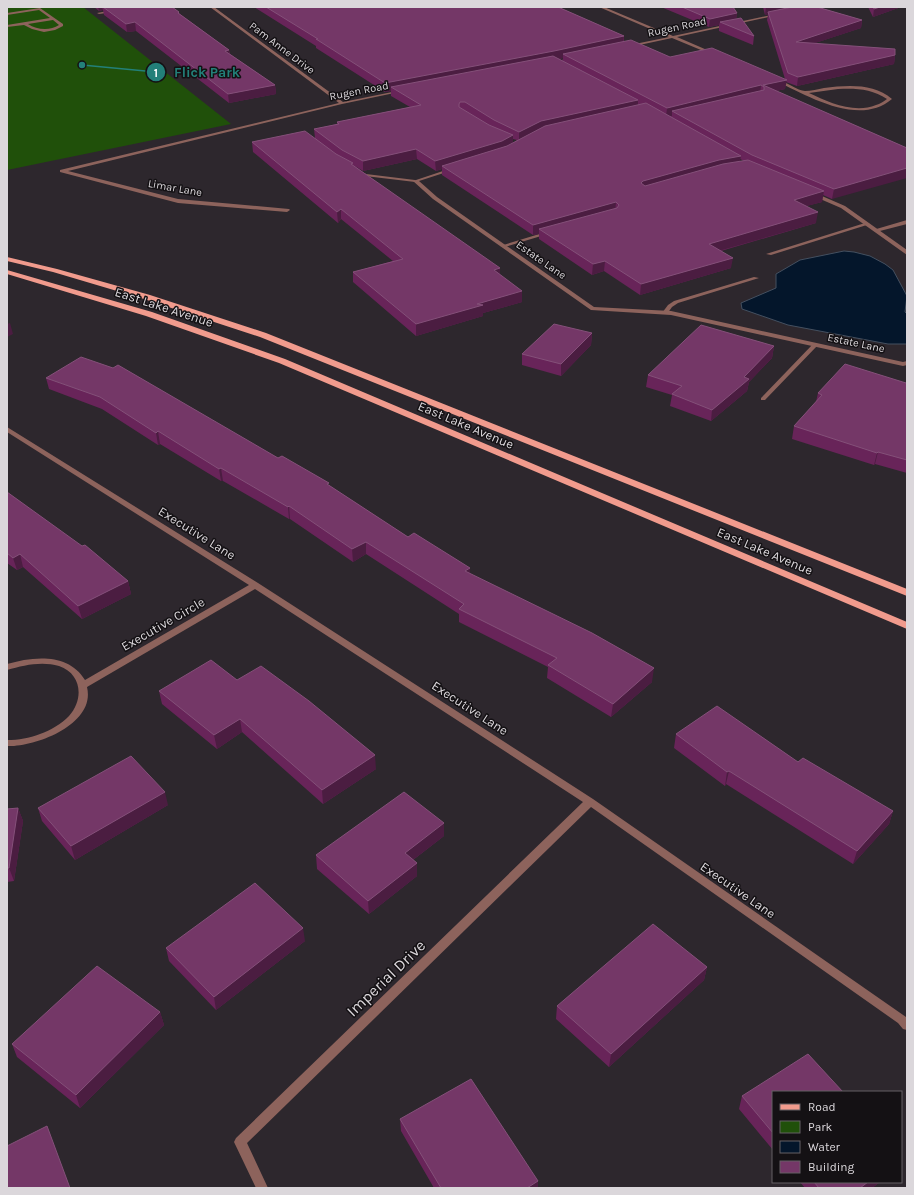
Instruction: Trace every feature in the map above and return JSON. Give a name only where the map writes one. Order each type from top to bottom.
[{"type":"main road","name":"East Lake Avenue","points":[[7,259],[55,270],[147,297],[263,335],[907,593]]},
{"type":"main road","name":"East Lake Avenue","points":[[7,272],[149,314],[282,361],[907,626]]},
{"type":"street","name":"Pam Anne Drive","points":[[212,7],[342,103]]},
{"type":"street","points":[[601,7],[721,57]]},
{"type":"street","points":[[7,14],[39,8],[62,25],[58,28],[43,30],[33,29],[25,24]]},
{"type":"street","points":[[99,13],[119,10]]},
{"type":"street","name":"Rugen Road","points":[[628,46],[783,14]]},
{"type":"street","points":[[7,26],[54,19]]},
{"type":"street","points":[[771,78],[834,105],[846,108],[868,109],[883,105],[890,99],[884,94],[867,89],[846,88],[806,92]]},
{"type":"street","name":"Rugen Road","points":[[62,171],[342,103],[410,90]]},
{"type":"street","points":[[352,168],[365,175],[415,181],[460,167]]},
{"type":"street","name":"Limar Lane","points":[[62,171],[178,201],[287,210]]},
{"type":"street","name":"Estate Lane","points":[[415,181],[435,198],[593,309],[665,313],[903,364],[907,363]]},
{"type":"street","points":[[807,191],[843,207],[907,253]]},
{"type":"street","points":[[876,230],[907,222]]},
{"type":"street","points":[[769,254],[867,224]]},
{"type":"street","points":[[503,246],[554,232]]},
{"type":"street","points":[[665,313],[676,302],[756,278]]},
{"type":"street","points":[[763,399],[815,345]]},
{"type":"street","name":"Executive Lane","points":[[7,429],[255,585],[590,802],[907,1025]]},
{"type":"street","name":"Executive Circle","points":[[84,685],[255,585]]},
{"type":"street","points":[[7,667],[19,663],[36,661],[53,662],[68,667],[78,675],[84,685],[84,697],[78,711],[67,723],[51,733],[32,740],[7,743]]},
{"type":"street","name":"Imperial Drive","points":[[262,1188],[240,1142],[590,802]]},
{"type":"green space","points":[[7,7],[83,7],[231,124],[7,170]]},
{"type":"water","points":[[844,251],[870,256],[893,270],[907,296],[905,312],[907,314],[907,344],[888,344],[788,325],[742,309],[741,303],[776,288],[776,274],[800,260]]},
{"type":"building","points":[[103,7],[172,7],[229,50],[225,51],[275,85],[228,94],[135,22],[126,24]]},
{"type":"building","points":[[266,7],[558,7],[624,36],[554,51],[385,83]]},
{"type":"building","points":[[682,7],[733,7],[737,13],[710,19]]},
{"type":"building","points":[[792,7],[817,7],[862,20],[796,42],[895,49],[895,55],[798,77],[788,73],[768,12]]},
{"type":"building","points":[[741,18],[754,36],[720,22]]},
{"type":"building","points":[[631,40],[670,57],[712,48],[787,80],[763,85],[907,148],[907,168],[834,189],[752,155],[672,111],[764,90],[764,87],[761,85],[667,108],[563,54]]},
{"type":"building","points":[[553,56],[638,100],[541,121],[519,132],[494,120],[465,102],[460,102],[459,107],[489,125],[513,135],[502,141],[435,161],[416,149],[363,161],[342,150],[314,129],[339,124],[337,122],[421,105],[391,87]]},
{"type":"building","points":[[646,103],[741,156],[719,160],[643,181],[641,183],[645,186],[723,164],[748,160],[824,191],[794,200],[818,212],[709,244],[733,258],[641,284],[605,261],[593,264],[539,229],[617,208],[619,205],[616,202],[533,225],[442,166],[507,146],[545,126]]},
{"type":"building","points":[[305,131],[336,154],[353,163],[351,164],[500,268],[494,270],[522,291],[477,304],[483,305],[416,324],[353,272],[403,259],[341,209],[337,212],[252,142]]},
{"type":"building","points":[[554,324],[592,333],[561,364],[522,354]]},
{"type":"building","points":[[701,325],[774,346],[744,377],[749,379],[712,410],[672,394],[682,386],[648,375]]},
{"type":"building","points":[[81,357],[113,368],[118,365],[278,458],[282,456],[329,483],[327,484],[408,537],[414,533],[470,568],[465,571],[592,633],[654,668],[613,704],[548,665],[557,658],[459,609],[464,604],[366,542],[352,549],[289,506],[288,507],[221,468],[219,469],[158,431],[156,433],[100,397],[46,378]]},
{"type":"building","points":[[845,364],[906,383],[907,381],[907,460],[878,452],[877,453],[794,426],[822,395],[818,393]]},
{"type":"building","points":[[7,492],[82,546],[85,545],[128,581],[78,606],[20,554],[13,558],[7,553]]},
{"type":"building","points":[[211,660],[237,680],[261,666],[309,701],[375,755],[322,790],[240,719],[214,735],[159,691]]},
{"type":"building","points":[[717,706],[798,762],[803,758],[893,811],[857,851],[729,771],[727,772],[676,734]]},
{"type":"building","points":[[131,756],[165,792],[71,846],[38,808]]},
{"type":"building","points":[[404,792],[444,823],[405,853],[417,863],[368,901],[316,855]]},
{"type":"building","points":[[18,808],[9,868],[7,868],[7,809]]},
{"type":"building","points":[[255,883],[303,928],[214,997],[166,948]]},
{"type":"building","points":[[653,924],[707,967],[611,1054],[557,1006]]},
{"type":"building","points":[[97,966],[160,1012],[76,1095],[12,1044]]},
{"type":"building","points":[[808,1054],[842,1091],[772,1091],[772,1132],[742,1096]]},
{"type":"building","points":[[471,1079],[538,1181],[527,1188],[441,1188],[400,1119]]},
{"type":"building","points":[[47,1126],[70,1188],[7,1188],[7,1146]]},
{"type":"building","points":[[815,1183],[867,1183],[860,1188],[819,1188]]},
{"type":"place","name":"Flick Park","points":[[82,65]]}]
